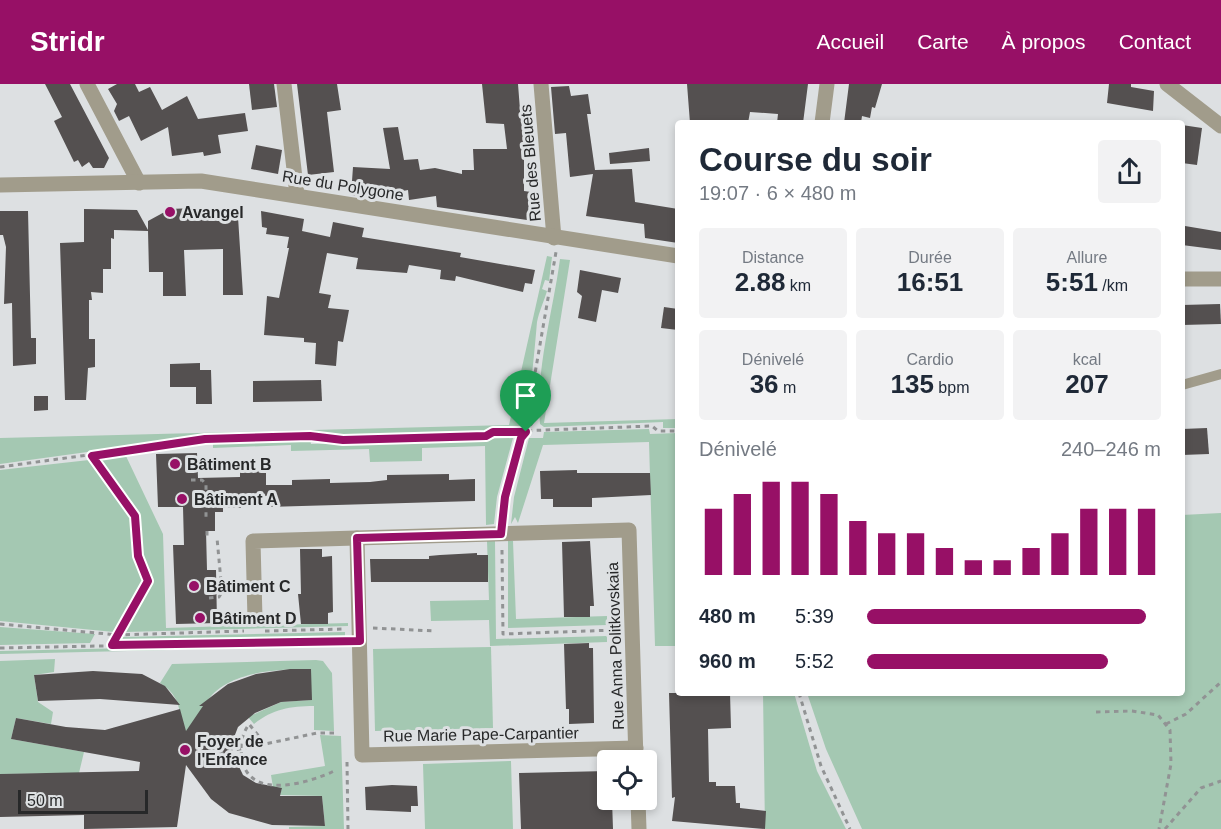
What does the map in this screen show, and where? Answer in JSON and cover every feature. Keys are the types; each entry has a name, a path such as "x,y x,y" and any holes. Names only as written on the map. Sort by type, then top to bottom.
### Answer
{"street":[{"path":"87,84 139,183"},
{"path":"284,84 297,195"},
{"name":"Rue des Bleuets","path":"541,84 555,238"},
{"path":"822,120 827,84"},
{"path":"1167,84 1221,126"},
{"name":"Rue du Polygone","path":"0,185 201,182 297,195 675,256"},
{"path":"1185,279 1221,279"},
{"name":"Rue Anna Politkovskaia","path":"501,534 629,530 636,750"},
{"path":"252,627 253,541 501,534"},
{"name":"Rue Marie Pape-Carpantier","path":"357,538 362,755 597,754"},
{"path":"638,810 639,829"}],"lane":[{"path":"1185,384 1221,374"}],"path":[{"path":"555,238 550,293 542,326 533,385 532,423 521,438 505,497 501,534 503,634 632,629"},
{"path":"0,467 205,439 310,436 343,440 486,436 493,432 652,426 657,431 675,431"},
{"path":"92,456 135,516 138,556 148,581 112,645"},
{"path":"191,480 202,480 206,484 206,517"},
{"path":"207,531 207,539"},
{"path":"209,598 219,597 222,592 217,538"},
{"path":"0,624 118,634 252,627 360,634"},
{"path":"0,648 435,631"},
{"path":"1166,724 1186,714 1221,682"},
{"path":"800,696 821,766 850,829"},
{"path":"1096,712 1132,711 1150,714 1158,716 1170,730 1171,764 1159,829"},
{"path":"265,744 249,724 241,735 243,764 248,775 256,781 286,786 304,783 334,771"},
{"path":"219,753 317,733 334,733"},
{"path":"1165,829 1201,788 1221,781"}],"green space":[{"path":"547,256 552,257 549,281 545,280 542,289 547,291 537,322 529,399 524,425 521,427 487,429 486,433 348,438 311,432 211,435 0,464 0,438 509,425"},
{"path":"560,259 570,260 544,423 675,419 675,428 663,428 663,422 544,427 540,424 539,404 542,362"},
{"path":"649,429 650,434 675,433 675,646 655,646 649,442 543,445 518,523 515,517 511,524 514,497 529,438 543,438 544,432"},
{"path":"513,438 497,497 494,524 486,525 485,446 422,448 422,461 370,462 369,449 291,451 291,445 213,448 213,442 310,439 311,444"},
{"path":"125,454 163,534 166,628 230,626 231,622 243,622 244,626 259,625 260,622 271,621 274,625 348,623 348,626 125,632 153,581 142,556 139,514 97,458"},
{"path":"89,460 131,517 134,558 144,581 114,632 0,621 0,470"},
{"path":"1221,513 1221,829 862,829 826,749 808,696 1185,696 1185,515"},
{"path":"487,541 495,541 496,639 607,636 607,642 490,646 489,620 431,621 430,601 489,600"},
{"path":"508,541 513,541 516,619 607,616 607,625 508,628"},
{"path":"0,627 95,634 90,643 0,645"},
{"path":"345,632 345,637 118,643 121,637"},
{"path":"346,643 346,646 0,654 0,651"},
{"path":"491,647 493,728 375,731 373,649"},
{"path":"55,659 54,672 34,675 38,702 53,712 51,724 16,718 11,739 84,752 79,773 0,774 0,661"},
{"path":"323,661 332,673 334,731 314,730 314,706 282,709 254,724 248,717 281,702 311,700 311,669 268,671 239,678 226,684 206,703 191,738 178,736 180,713 176,699 160,683 172,664"},
{"path":"763,696 795,696 817,771 846,829 765,829"},
{"path":"320,735 341,736 344,829 289,829 289,827 325,826 322,796 280,795 282,788 273,787 271,775 325,766"},
{"path":"511,761 513,829 425,829 423,764"}],"building":[{"path":"45,84 70,84 109,158 104,168 93,168 89,162 82,167 78,160 74,162 54,121 62,117"},
{"path":"117,84 135,84 139,92 150,87 162,110 187,96 198,119 245,113 248,131 218,135 221,153 204,156 203,152 172,156 168,127 141,141 129,116 119,121 114,111 117,104 108,89"},
{"path":"249,84 274,84 277,107 252,110"},
{"path":"297,84 337,84 341,110 327,112 334,172 308,175"},
{"path":"482,84 518,84 521,123 534,121 536,151 524,152 524,191 531,192 527,220 437,207 436,196 409,200 408,190 372,197 351,195 353,167 390,169 383,128 398,127 404,160 418,159 420,170 435,168 462,174 462,170 474,170 473,149 507,149 504,124 486,123"},
{"path":"687,84 808,84 803,120 777,120 778,114 750,112 749,120 690,120"},
{"path":"849,84 882,84 870,118 862,116 861,120 844,120"},
{"path":"1109,84 1131,84 1131,87 1154,91 1153,111 1107,103"},
{"path":"569,86 571,96 588,94 591,114 587,114 595,170 632,169 635,202 675,209 675,243 645,238 644,224 586,216 593,174 570,177 566,133 555,134 551,87"},
{"path":"1185,125 1202,128 1197,165 1185,163"},
{"path":"256,145 282,150 278,174 251,169"},
{"path":"649,148 650,161 610,164 609,153"},
{"path":"194,208 194,214 218,213 218,217 238,217 243,295 223,295 223,249 184,250 186,296 163,296 163,272 149,272 148,231 114,230 114,239 111,238 111,269 103,269 103,293 91,292 92,300 89,300 89,339 95,339 95,367 88,368 86,400 65,400 60,243 84,242 84,209 137,210 148,230 148,221 170,209"},
{"path":"0,211 28,211 31,338 36,338 36,364 13,366 12,303 4,304 6,247 3,235 0,235"},
{"path":"261,211 304,219 302,231 330,237 333,222 364,228 362,237 461,253 460,257 535,270 532,284 525,283 523,292 456,276 455,281 440,279 441,270 409,265 407,273 356,269 358,258 327,253 319,293 331,295 328,308 349,310 343,342 338,341 336,366 315,364 316,343 304,342 304,338 264,335 267,296 279,298 289,237 266,234 267,228 262,227"},
{"path":"1185,226 1221,232 1221,250 1185,245"},
{"path":"580,270 621,278 618,293 602,290 596,322 578,318 582,296 577,292"},
{"path":"1220,304 1221,324 1185,325 1185,305"},
{"path":"664,307 675,309 675,330 661,328"},
{"path":"200,363 200,370 211,370 212,404 196,404 196,387 170,387 170,364"},
{"path":"321,380 322,401 253,402 253,381"},
{"path":"34,396 48,396 48,410 34,411"},
{"path":"1207,428 1209,454 1185,455 1185,429"},
{"path":"197,453 198,478 240,477 240,471 266,471 266,485 292,485 292,480 330,479 330,483 370,482 387,480 387,475 449,474 449,480 475,479 475,501 267,507 267,496 240,497 241,508 223,508 223,512 215,512 215,531 206,531 207,570 216,570 217,623 176,624 173,545 184,545 183,507 158,507 156,454"},
{"path":"577,470 577,473 650,473 651,495 592,498 592,507 553,507 553,499 541,499 540,471"},
{"path":"590,541 594,606 590,606 590,617 564,617 562,542"},
{"path":"300,549 322,549 322,557 332,556 333,612 328,613 328,624 301,624 298,594 301,594"},
{"path":"477,553 477,555 488,555 488,582 371,582 370,559 429,559 429,556"},
{"path":"589,643 589,648 593,648 594,723 569,724 569,709 566,709 564,644"},
{"name":"Foyer de l'Enfance","path":"290,669 311,669 312,700 281,702 255,713 238,727 233,740 232,752 243,775 256,783 282,788 280,796 322,796 325,826 272,825 229,813 211,799 186,765 177,827 84,829 84,815 0,817 0,774 139,771 140,762 11,739 16,718 66,727 105,730 180,709 186,731 203,706 199,706 228,684 256,674"},
{"path":"93,671 142,674 165,686 180,705 100,699 38,701 34,675"},
{"path":"669,693 675,693 675,696 730,696 731,728 708,729 709,782 716,782 716,786 735,786 736,803 740,803 740,808 766,811 765,829 672,821 675,797 672,798"},
{"path":"597,771 597,810 612,810 613,829 521,829 519,773"},
{"path":"417,786 418,806 411,806 411,812 366,810 365,787"}],"place":[{"name":"Avangel","path":"170,212"},
{"name":"Bâtiment B","path":"175,464"},
{"name":"Bâtiment A","path":"182,499"},
{"name":"Bâtiment C","path":"194,586"},
{"name":"Bâtiment D","path":"200,618"},
{"name":"Foyer de l'Enfance","path":"185,750"}],"route":[{"path":"493,432 526,432 521,438 505,497 501,534 357,538 360,641 112,645 148,581 138,556 135,516 92,456 163,443 205,439 310,436 343,440 486,436 493,432"}]}
